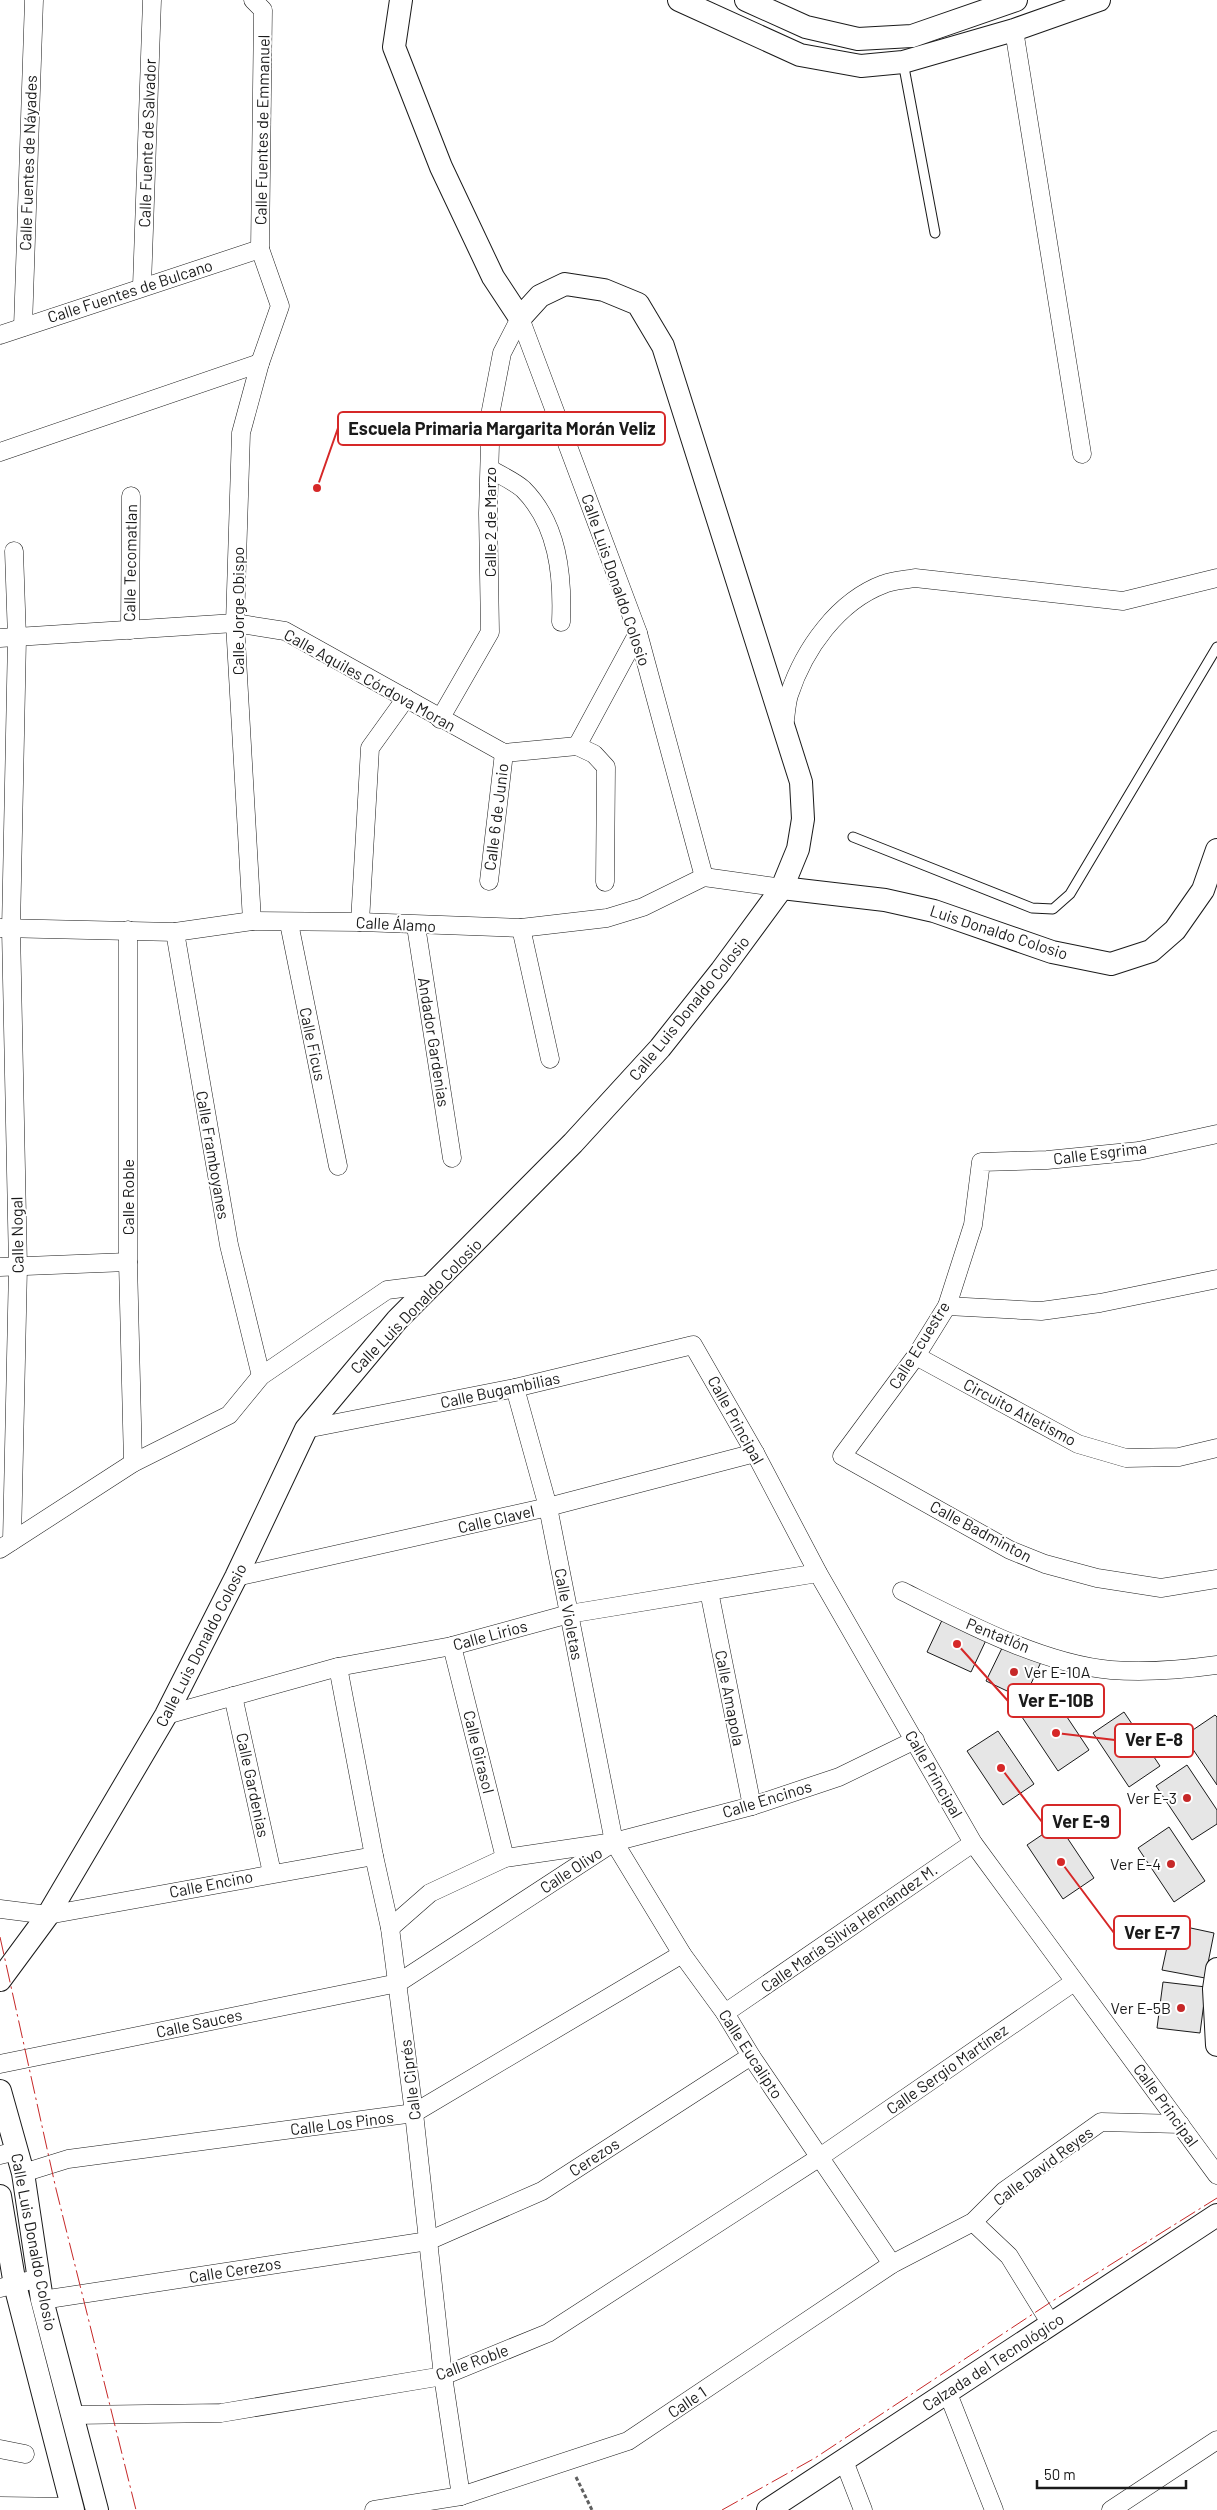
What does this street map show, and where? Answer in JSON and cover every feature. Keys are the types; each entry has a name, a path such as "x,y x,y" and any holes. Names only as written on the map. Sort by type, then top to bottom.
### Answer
{"street":[{"name":"Calle Fuentes de Náyades","path":"23,326 34,0"},
{"name":"Calle Fuente de Salvador","path":"142,286 152,0"},
{"path":"401,0 394,46 441,168 493,277 520,318"},
{"path":"679,0 800,54 861,66 903,62 1014,30 1099,0"},
{"path":"746,0 806,27 858,39 912,36 1016,0"},
{"name":"Calle Fuentes de Emmanuel","path":"258,5 260,249"},
{"path":"1014,30 1082,454"},
{"name":"Calle Fuentes de Bulcano","path":"0,334 260,249"},
{"name":"Calle Jorge Obispo","path":"252,921 234,622 241,432 260,362 280,306 260,249"},
{"name":"Calle Luis Donaldo Colosio","path":"0,1980 48,1914 166,1715 236,1577 306,1429 397,1320 573,1144 660,1048 782,888 798,849 803,818 801,782 663,346 638,304 604,290 565,284 540,296 520,318 638,633 704,877"},
{"name":"Calle 2 de Marzo","path":"440,719 490,632 492,410 502,353 520,318"},
{"path":"0,452 260,362"},
{"path":"490,470 522,488 543,517 559,561 562,595 561,622"},
{"name":"Calle Tecomatlan","path":"130,630 131,496"},
{"name":"Calle Nogal","path":"6,1545 9,1267 5,929 8,638 14,551"},
{"path":"784,730 789,696 803,662 826,628 850,602 885,584 915,578 1123,601 1217,578"},
{"name":"Calle Aquiles Córdova Moran","path":"8,638 234,622 285,630 440,719 504,753"},
{"path":"577,746 638,633"},
{"path":"360,922 370,748 406,698"},
{"path":"504,753 577,746 594,754 606,767 605,882"},
{"name":"Calle 6 de Junio","path":"489,882 504,753"},
{"name":"Luis Donaldo Colosio","path":"782,888 884,900 934,910 1052,952 1111,964 1151,952 1175,930 1203,890 1217,850"},
{"path":"704,877 782,888"},
{"name":"Calle Álamo","path":"5,929 175,932 252,921 289,923 360,922 416,926 521,928 607,918 643,907 704,877"},
{"name":"Calle Ficus","path":"289,923 338,1166"},
{"name":"Andador Gardenias","path":"416,926 452,1158"},
{"path":"521,928 550,1059"},
{"name":"Calle Roble","path":"128,930 128,1262 133,1463"},
{"name":"Calle Framboyanes","path":"175,932 229,1245 261,1376"},
{"name":"Calle Esgrima","path":"981,1162 1047,1160 1139,1150 1217,1134"},
{"name":"Calle Ecuestre","path":"842,1456 916,1356 947,1306 973,1225 981,1162"},
{"path":"9,1267 128,1262"},
{"path":"947,1306 1041,1311 1100,1303 1217,1279"},
{"path":"6,1545 133,1463 228,1415 261,1376 387,1290 435,1284"},
{"name":"Calle Bugambilias","path":"306,1429 515,1388 694,1345"},
{"name":"Calle Principal","path":"694,1345 755,1453 818,1572 973,1843 1217,2175"},
{"name":"Circuito Atletismo","path":"916,1356 1078,1444 1126,1458 1179,1457 1217,1448"},
{"name":"Calle Violetas","path":"515,1388 548,1507 614,1842"},
{"name":"Calle Clavel","path":"236,1577 548,1507 755,1453"},
{"name":"Calle Badminton","path":"842,1456 1010,1550 1045,1564 1097,1578 1161,1588 1217,1579"},
{"name":"Calle Lirios","path":"166,1715 338,1667 452,1646 569,1614 818,1572"},
{"name":"Calle Amapola","path":"709,1591 752,1806"},
{"name":"Pentatlón","path":"902,1592 1013,1643 1062,1660 1109,1670 1166,1672 1217,1665"},
{"name":"Calle Girasol","path":"452,1646 505,1858"},
{"name":"Calle Ciprés","path":"338,1667 374,1856 390,1928 414,2113 443,2376 461,2496"},
{"name":"Calle Gardenias","path":"233,1696 272,1873"},
{"name":"Calle Encinos","path":"614,1842 752,1806 839,1777 915,1740"},
{"name":"Calle Olivo","path":"390,1928 430,1893 505,1858 614,1842"},
{"name":"Calle Olivo","path":"398,1982 614,1842"},
{"name":"Calle Eucalipto","path":"614,1842 682,1954 725,2013 751,2056 892,2264"},
{"name":"Calle María Silvia Hernández M.","path":"725,2013 973,1843"},
{"name":"Calle Encino","path":"0,1909 48,1914 374,1856"},
{"name":"Calle Los Pinos","path":"23,2173 68,2159 414,2113 682,1954"},
{"path":"1217,1969 1214,1989 1217,2045"},
{"name":"Calle Sauces","path":"0,2064 398,1982"},
{"name":"Calle Sergio Martínez","path":"820,2157 1074,1982"},
{"name":"Cerezos","path":"428,2241 542,2190 751,2056"},
{"name":"Calle Luis Donaldo Colosio","path":"0,2091 8,2153 23,2173 40,2289 97,2510"},
{"name":"Calle David Reyes","path":"892,2264 973,2222 1004,2191 1101,2122 1180,2124"},
{"name":"Calle Roble","path":"73,2415 221,2413 443,2376 548,2333 820,2157"},
{"name":"Calle Luis Donaldo Colosio","path":"0,2196 8,2286 72,2508"},
{"name":"Calzada del Tecnológico","path":"768,2510 1217,2215"},
{"path":"973,2222 1010,2256 1051,2324"},
{"name":"Calle Cerezos","path":"8,2286 40,2289 428,2241"},
{"name":"Calle 1","path":"374,2510 461,2496 628,2441 892,2264"},
{"path":"948,2391 994,2510"},
{"path":"1111,2510 1217,2440"},
{"path":"0,2449 25,2454"},
{"path":"844,2461 863,2510"},
{"path":"0,2506 72,2508"}],"lane":[{"path":"903,62 935,233"},
{"path":"853,837 1032,908 1053,909 1070,894 1217,647"}],"path":[{"path":"562,2463 572,2471 580,2483 592,2510"}],"building":[{"path":"944,1616 988,1636 971,1672 927,1652"},
{"name":"Ver E-10A","path":"1004,1644 1041,1662 1024,1699 986,1681"},
{"path":"1053,1696 1089,1750 1058,1771 1022,1717"},
{"path":"1124,1712 1160,1766 1129,1787 1093,1733"},
{"path":"1215,1715 1217,1717 1217,1785 1184,1736"},
{"path":"998,1731 1034,1784 1003,1805 967,1751"},
{"name":"Ver E-3","path":"1187,1765 1217,1810 1217,1824 1192,1840 1156,1786"},
{"path":"1058,1824 1094,1878 1063,1899 1027,1845"},
{"name":"Ver E-4","path":"1169,1827 1205,1881 1174,1902 1138,1848"},
{"path":"1172,1924 1214,1933 1205,1978 1162,1970"},
{"name":"Ver E-5B","path":"1163,1982 1206,1987 1200,2033 1157,2028"}],"power":[{"path":"0,1937 56,2189 136,2510"},
{"path":"722,2510 815,2458 1054,2300 1217,2198"}],"place":[{"name":"Escuela Primaria Margarita Morán Veliz","path":"317,488"},
{"name":"Ver E-10B","path":"957,1644"},
{"name":"Ver E-10A","path":"1014,1672"},
{"name":"Ver E-8","path":"1056,1733"},
{"name":"Ver E-9","path":"1001,1768"},
{"name":"Ver E-3","path":"1187,1798"},
{"name":"Ver E-7","path":"1061,1862"},
{"name":"Ver E-4","path":"1171,1864"},
{"name":"Ver E-5B","path":"1181,2008"}]}
